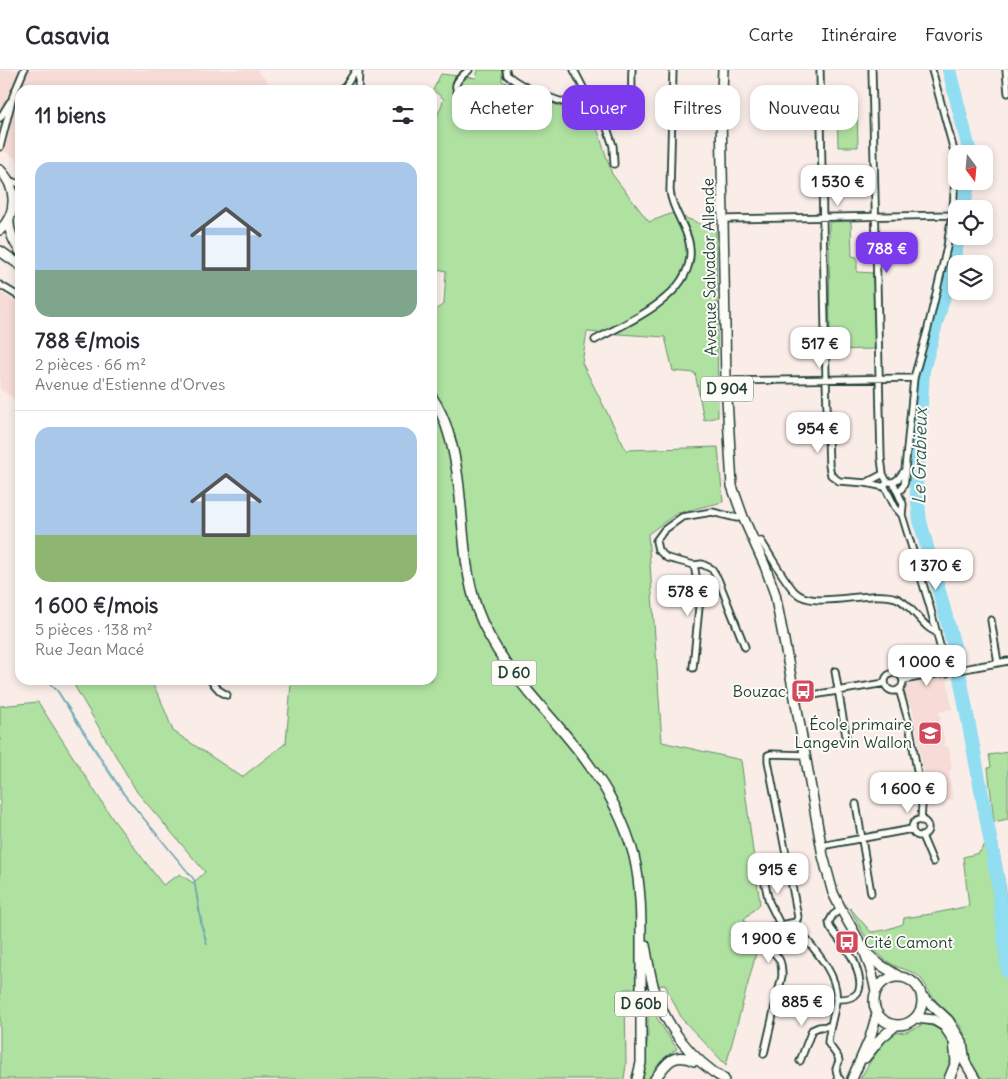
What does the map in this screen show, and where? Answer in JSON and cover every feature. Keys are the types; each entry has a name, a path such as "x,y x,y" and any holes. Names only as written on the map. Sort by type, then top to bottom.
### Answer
{"main road":[{"name":"Avenue Salvador Allende","path":"723,70 721,112 726,381 732,486 742,517 775,594 796,698 821,846 833,893 864,950 876,992"},
{"path":"0,170 8,179 15,202"},
{"path":"0,230 15,208"},
{"path":"9,218 8,223 15,244"},
{"path":"0,252 15,262"},
{"name":"D 60","path":"437,406 443,417 455,454 463,539 470,585 477,609 498,652 531,695 586,760 608,791 634,856 640,892 641,928 654,990 661,1008 689,1051 724,1079"},
{"name":"D 60b","path":"637,1079 641,1063 641,928"},
{"name":"Avenue Salvador Allende","path":"864,950 880,964 900,977"},
{"path":"900,977 908,979 919,989 922,996 922,1004 916,1018 903,1025 895,1026 882,1020 874,1007 874,999 880,985 886,980 900,977"},
{"path":"922,996 948,1020 962,1042 965,1062 975,1079"},
{"path":"854,1075 878,1014"},
{"path":"916,1018 934,1020 944,1026 954,1041 956,1062 949,1079"},
{"path":"854,1075 880,1038 895,1026"},
{"path":"655,1079 669,1061 677,1057 685,1056 703,1064"}],"street":[{"path":"18,85 24,70"},
{"path":"347,85 358,70"},
{"path":"358,70 358,85"},
{"path":"456,85 469,70"},
{"path":"506,70 507,74 517,83 562,101"},
{"path":"574,70 582,85"},
{"path":"631,85 632,70"},
{"path":"594,340 642,314 663,300 680,284 689,265 689,242 672,202 670,191 673,70"},
{"path":"820,70 829,465 832,475 839,482 888,484 898,480 905,470"},
{"path":"872,70 881,458 884,474 895,507 902,515"},
{"path":"932,70 952,145"},
{"path":"1006,70 1008,93"},
{"path":"0,118 14,96"},
{"path":"0,147 14,96"},
{"path":"608,130 613,146 614,164"},
{"path":"8,179 15,182"},
{"path":"724,219 948,215"},
{"path":"898,492 905,484 914,378 945,259 948,240"},
{"path":"0,284 15,294"},
{"path":"726,381 914,378"},
{"path":"866,483 884,474"},
{"path":"888,484 898,492 903,504 902,515 949,672"},
{"path":"742,517 737,518 712,512 682,518 664,530 656,541 658,550 666,558 694,565 702,564 712,569 718,579 746,647"},
{"path":"754,542 761,541 789,585 801,597 815,600 887,596 899,599 932,631 937,632"},
{"path":"693,668 700,597 694,565"},
{"path":"991,620 998,663"},
{"path":"903,680 1008,662"},
{"path":"835,670 847,742"},
{"path":"892,672 898,673 903,680 902,685 896,690 890,690 885,683 886,677 892,672"},
{"path":"796,698 885,683"},
{"path":"215,685 227,695"},
{"path":"899,689 909,723 922,805 921,821"},
{"path":"806,755 771,754 768,756 768,761 798,917 796,922 797,928 828,970 835,988 836,999 828,1043 829,1048 838,1057 836,1069 840,1079"},
{"path":"856,804 871,893"},
{"path":"921,821 930,830 922,836 917,836 912,829 915,822 921,821"},
{"path":"821,846 912,829"},
{"path":"922,836 933,862"},
{"path":"764,868 769,902 780,924"},
{"path":"836,999 845,1000 852,998 856,996 861,988 854,960 830,927 829,922 833,915 841,910"},
{"path":"764,1054 782,969 778,959 762,939 760,932 762,929 780,924 796,922"},
{"path":"800,1061 812,1030 830,1026"}],"shaded area":[{"path":"0,70 259,70 258,72 270,85 15,85 15,158 0,150"},
{"path":"0,292 15,302 15,396 14,398 0,389"},
{"name":"École primaire Langevin Wallon","path":"947,678 952,709 939,712 945,747 949,747 952,770 949,771 953,800 943,801 944,805 930,807 912,706 910,706 903,690 906,685"}],"green space":[{"path":"478,70 502,70 502,81 511,85 452,85 452,130 552,130 552,103 562,107 562,130 598,130 612,174 649,222 673,213 716,230 718,417 704,420 695,373 673,371 665,337 587,332 582,363 626,450 718,447 723,502 677,513 648,534 662,742 741,760 760,904 744,919 757,950 726,1065 682,1019 665,985 625,989 626,1065 624,1079 0,1079 0,706 38,702 112,818 163,885 180,874 193,883 205,872 137,792 74,685 153,685 173,731 242,777 286,743 291,685 437,685 437,309 444,304 446,271 437,269 437,117 444,99 437,93 436,85 441,74 476,78"},
{"path":"838,130 858,130 858,147 838,147"},
{"path":"851,221 852,256 857,257 857,272 873,273 875,349 830,350 829,222"},
{"path":"1008,752 1008,819 994,822 988,768 991,767 989,755"},
{"path":"997,841 1008,902 1008,1079 985,1079 975,1071 965,1037 958,1023 935,1000 917,975 893,965 879,954 867,940 850,908 871,932 903,924 904,918 969,906 963,857 979,853 985,844"},
{"path":"651,1006 677,1049 664,1058 648,1079 643,1079 648,1034 648,1008"},
{"path":"924,1024 941,1031 951,1045 952,1062 943,1079 860,1079 887,1038 893,1033 906,1032"}],"water":[{"path":"51,685 58,691 125,795 194,879 207,945 201,925 194,880 124,795 57,691"}],"waterway":[{"name":"Le Grabieux","path":"949,70 968,145"},
{"name":"Le Grabieux","path":"965,200 967,190"},
{"name":"Le Grabieux","path":"957,245 923,370 916,485 920,521 955,650 998,881 1008,972"}],"place":[{"name":"Bouzac","path":"803,691"},
{"name":"École primaire Langevin Wallon","path":"930,733"},
{"name":"Cité Camont","path":"847,942"}]}
